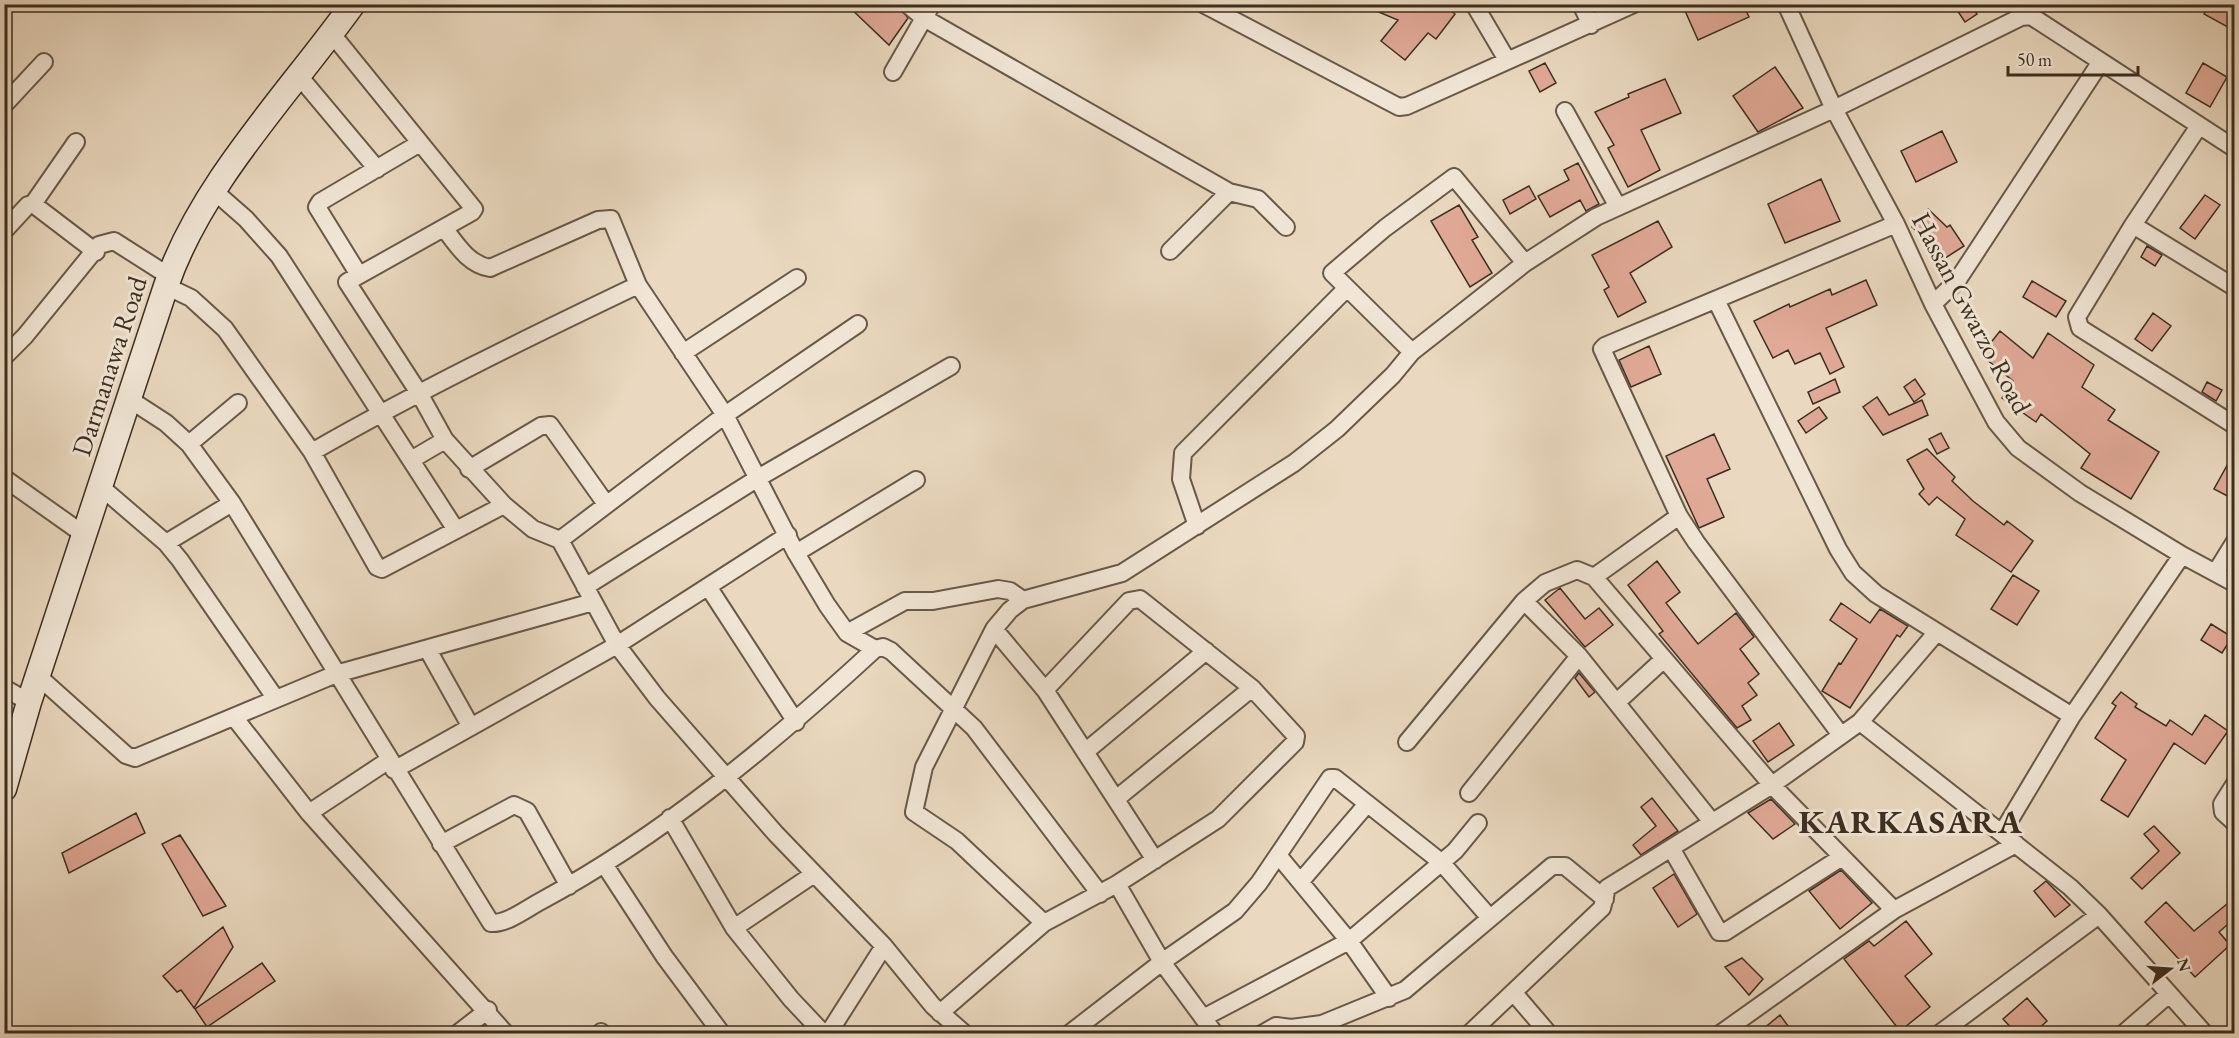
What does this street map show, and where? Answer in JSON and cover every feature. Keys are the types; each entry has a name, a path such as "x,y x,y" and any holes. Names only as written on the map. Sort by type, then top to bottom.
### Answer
{"street":[{"name":"Darmanawa Road","path":"4,789 11,746 39,677 167,281 185,238 213,190 353,4"},
{"path":"907,4 928,11 1229,192 1258,199 1286,227"},
{"path":"1203,4 1400,106 1407,106 1634,4"},
{"path":"1474,4 1508,60"},
{"path":"1581,4 1591,25"},
{"name":"Hassan Gwarzo Road","path":"1786,4 1834,109 1896,224 1933,304 1996,422 2018,448 2080,493 2182,555 2235,583"},
{"path":"893,72 928,11"},
{"path":"1044,923 945,830 914,812 924,767 956,708 994,629 1010,610 1023,600 1122,573 1294,463 1323,441 1393,375 1412,352 1525,263 1596,217 1834,109 2021,17 2031,16 2100,63 2235,148"},
{"path":"332,34 474,209 348,283 419,393 445,440 504,505 533,529 560,540 616,645 657,698 814,874 884,946 916,988 940,1013 965,1034"},
{"path":"4,105 44,62"},
{"path":"1933,304 1957,281 2100,63"},
{"path":"299,76 378,170"},
{"path":"1565,111 1618,207"},
{"path":"2199,126 2133,225 2077,317 2080,328 2235,425"},
{"path":"4,231 28,205 33,204 76,142"},
{"path":"359,275 317,207 320,202 378,170 420,143"},
{"path":"1412,352 1332,276 1332,272 1452,177 1525,263"},
{"path":"213,190 270,243 456,530"},
{"path":"1170,251 1229,192"},
{"path":"33,204 96,252"},
{"path":"444,228 468,258 479,266 490,268 606,217 611,219 638,285 725,415 796,553 847,633 875,649"},
{"path":"1842,735 1696,542 1679,516 1602,349 1896,224"},
{"path":"2133,225 2235,287"},
{"path":"4,357 25,336 96,252 99,245 114,241 191,298 225,329 312,452 377,567 382,569 504,505"},
{"path":"683,353 797,278"},
{"path":"312,452 380,412 638,285"},
{"path":"1197,526 1181,479 1183,453 1346,289"},
{"path":"1716,300 1838,549 1854,573 1876,594 2073,716"},
{"path":"560,540 725,415 858,324"},
{"path":"585,587 758,478 951,366"},
{"path":"129,399 166,423 189,444 232,503 491,923 507,919 569,885 604,864 670,818 796,722 875,649 883,647 891,651 956,708 974,728 1100,894"},
{"path":"189,444 238,403"},
{"path":"469,469 541,426 549,425 606,504"},
{"path":"411,460 445,440"},
{"path":"4,478 86,536"},
{"path":"796,553 916,480"},
{"path":"102,487 166,543 276,699"},
{"path":"166,543 232,503"},
{"path":"1594,577 1679,516"},
{"path":"309,813 392,765 471,727 616,645 788,536"},
{"path":"2216,572 2235,543"},
{"path":"2002,833 2073,716 2182,555"},
{"path":"1407,742 1524,601 1545,583 1561,574 1577,570 1594,577 1772,785 1894,910"},
{"path":"709,588 796,722"},
{"path":"847,633 905,601 933,601 998,590 1010,591 1023,600"},
{"path":"940,1013 1044,923 1117,884 1218,819 1295,742 1296,736 1293,730 1252,688 1140,599 1134,599 1044,690"},
{"path":"1524,601 1579,656 1712,822"},
{"path":"39,677 130,758 135,758 336,674 593,602"},
{"path":"994,629 1044,690 1155,860"},
{"path":"1469,1034 1602,908 1606,893 1626,875 1772,785 1860,722 1937,632"},
{"path":"428,650 471,727"},
{"path":"1085,752 1206,651"},
{"path":"1470,793 1579,656"},
{"path":"1617,702 1664,659"},
{"path":"4,688 29,702"},
{"path":"1116,799 1252,688"},
{"path":"234,717 309,813 488,1010 506,1034"},
{"path":"1860,722 2070,886 2099,915 2205,1034"},
{"path":"1069,1034 1162,962 1235,911 1278,855 1330,778 1335,778 1441,862 1490,918"},
{"path":"2235,785 2222,804 2223,812 2235,822"},
{"path":"1301,881 1367,804"},
{"path":"441,844 514,805 520,806 527,811 569,885"},
{"path":"670,818 734,928 791,999 826,1034 884,946"},
{"path":"1203,1018 1348,941 1455,851 1478,823"},
{"path":"1720,1034 1894,910 2016,844"},
{"path":"1671,848 1719,932 1761,911 1842,857"},
{"path":"1278,855 1348,941 1389,998"},
{"path":"604,864 664,956 722,1034"},
{"path":"1262,1034 1276,1026 1325,1029 1405,990 1552,866 1559,864 1565,866 1606,893"},
{"path":"734,928 814,874"},
{"path":"1117,884 1162,962 1215,1034"},
{"path":"1939,1034 2099,915"},
{"path":"1514,993 1549,1034"},
{"path":"2123,1034 2169,994"},
{"path":"457,1034 488,1010"}],"building":[{"path":"846,4 897,4 908,18 889,45"},
{"path":"1443,4 1455,14 1436,39 1428,33 1405,60 1381,41 1398,20 1362,5"},
{"path":"1682,4 1743,4 1749,17 1698,40"},
{"path":"1953,4 1970,4 1977,14 1965,22"},
{"path":"2210,4 2225,4 2235,10 2235,31 2204,14"},
{"path":"1545,63 1556,83 1540,92 1529,71"},
{"path":"2203,63 2227,77 2210,107 2186,93"},
{"path":"1775,67 1803,108 1758,132 1733,96"},
{"path":"1665,79 1681,113 1641,130 1660,170 1628,187 1608,148 1614,145 1595,112 1629,97 1628,94"},
{"path":"1942,131 1957,162 1916,182 1901,151"},
{"path":"1578,163 1599,204 1586,211 1580,200 1550,217 1538,196 1569,180 1564,170"},
{"path":"1821,179 1840,221 1785,243 1768,204"},
{"path":"1529,186 1536,199 1510,214 1503,200"},
{"path":"2205,195 2220,205 2195,239 2180,228"},
{"path":"1459,205 1478,237 1472,240 1492,273 1470,287 1431,221"},
{"path":"1928,209 1947,227 1950,225 1964,246 1939,262 1921,235 1912,227"},
{"path":"1658,221 1672,247 1630,273 1646,302 1618,317 1604,290 1609,287 1592,255"},
{"path":"2147,246 2162,255 2155,266 2141,257"},
{"path":"1866,280 1877,305 1826,328 1844,367 1830,374 1820,353 1795,364 1788,350 1773,358 1754,321 1789,304 1790,307 1830,289 1832,295"},
{"path":"2032,281 2066,301 2056,317 2023,297"},
{"path":"2153,313 2171,326 2152,351 2135,339"},
{"path":"2000,331 2033,358 2048,333 2094,365 2082,387 2115,410 2108,420 2159,452 2131,499 2081,468 2090,454 2041,414 2036,422 2002,398 2013,381 1981,355"},
{"path":"1649,346 1661,374 1631,387 1619,360"},
{"path":"1835,379 1840,392 1813,404 1808,392"},
{"path":"1915,379 1925,394 1914,402 1904,387"},
{"path":"2207,382 2222,390 2216,401 2202,392"},
{"path":"1877,397 1889,415 1922,400 1928,415 1883,435 1863,407"},
{"path":"1819,407 1827,418 1806,433 1798,421"},
{"path":"1941,433 1949,448 1937,454 1929,439"},
{"path":"1714,434 1730,469 1707,479 1724,517 1699,528 1666,456"},
{"path":"1927,449 1955,477 1952,481 1973,501 2004,525 2007,521 2033,541 2011,572 1956,535 1965,519 1937,497 1929,505 1919,494 1924,489 1907,460"},
{"path":"2235,451 2235,500 2214,489"},
{"path":"1657,561 1680,592 1666,603 1698,644 1736,613 1754,637 1740,649 1759,674 1748,683 1757,695 1742,706 1751,720 1737,728 1659,634 1663,631 1628,585"},
{"path":"2013,575 2039,591 2017,625 1991,609"},
{"path":"1560,588 1585,619 1599,608 1613,625 1585,647 1545,600"},
{"path":"1841,603 1870,623 1880,609 1908,626 1900,637 1897,635 1850,708 1822,691 1857,639 1830,620"},
{"path":"2211,624 2232,637 2222,653 2201,640"},
{"path":"1579,673 1595,692 1589,697 1575,678"},
{"path":"2121,692 2137,704 2135,707 2166,726 2170,720 2192,735 2205,715 2228,731 2205,764 2174,743 2128,817 2101,800 2126,760 2095,738 2116,706 2112,703"},
{"path":"1779,723 1794,745 1768,762 1753,741"},
{"path":"1652,798 1678,831 1641,855 1633,845 1656,826 1641,807"},
{"path":"1771,799 1795,824 1773,839 1748,813"},
{"path":"136,813 145,833 69,873 62,853"},
{"path":"2154,826 2180,853 2142,889 2131,878 2159,851 2144,834"},
{"path":"180,835 226,906 203,916 162,844"},
{"path":"1841,870 1872,903 1840,929 1809,891"},
{"path":"1674,874 1697,914 1678,927 1653,888"},
{"path":"2046,881 2070,905 2055,917 2034,891"},
{"path":"2166,902 2194,931 2227,904 2235,912 2235,918 2219,932 2230,945 2195,977 2145,922"},
{"path":"1906,921 1932,954 1905,976 1930,1007 1900,1031 1844,959 1869,941 1874,946"},
{"path":"223,927 233,947 194,1008 181,990 177,992 163,976"},
{"path":"1742,958 1763,979 1749,995 1725,967"},
{"path":"262,963 275,981 207,1027 195,1009"},
{"path":"2027,998 2047,1021 2033,1034 2017,1034 2003,1019"},
{"path":"1780,1015 1794,1034 1757,1034"}],"district":[{"name":"KARKASARA","path":"1911,821"}]}
